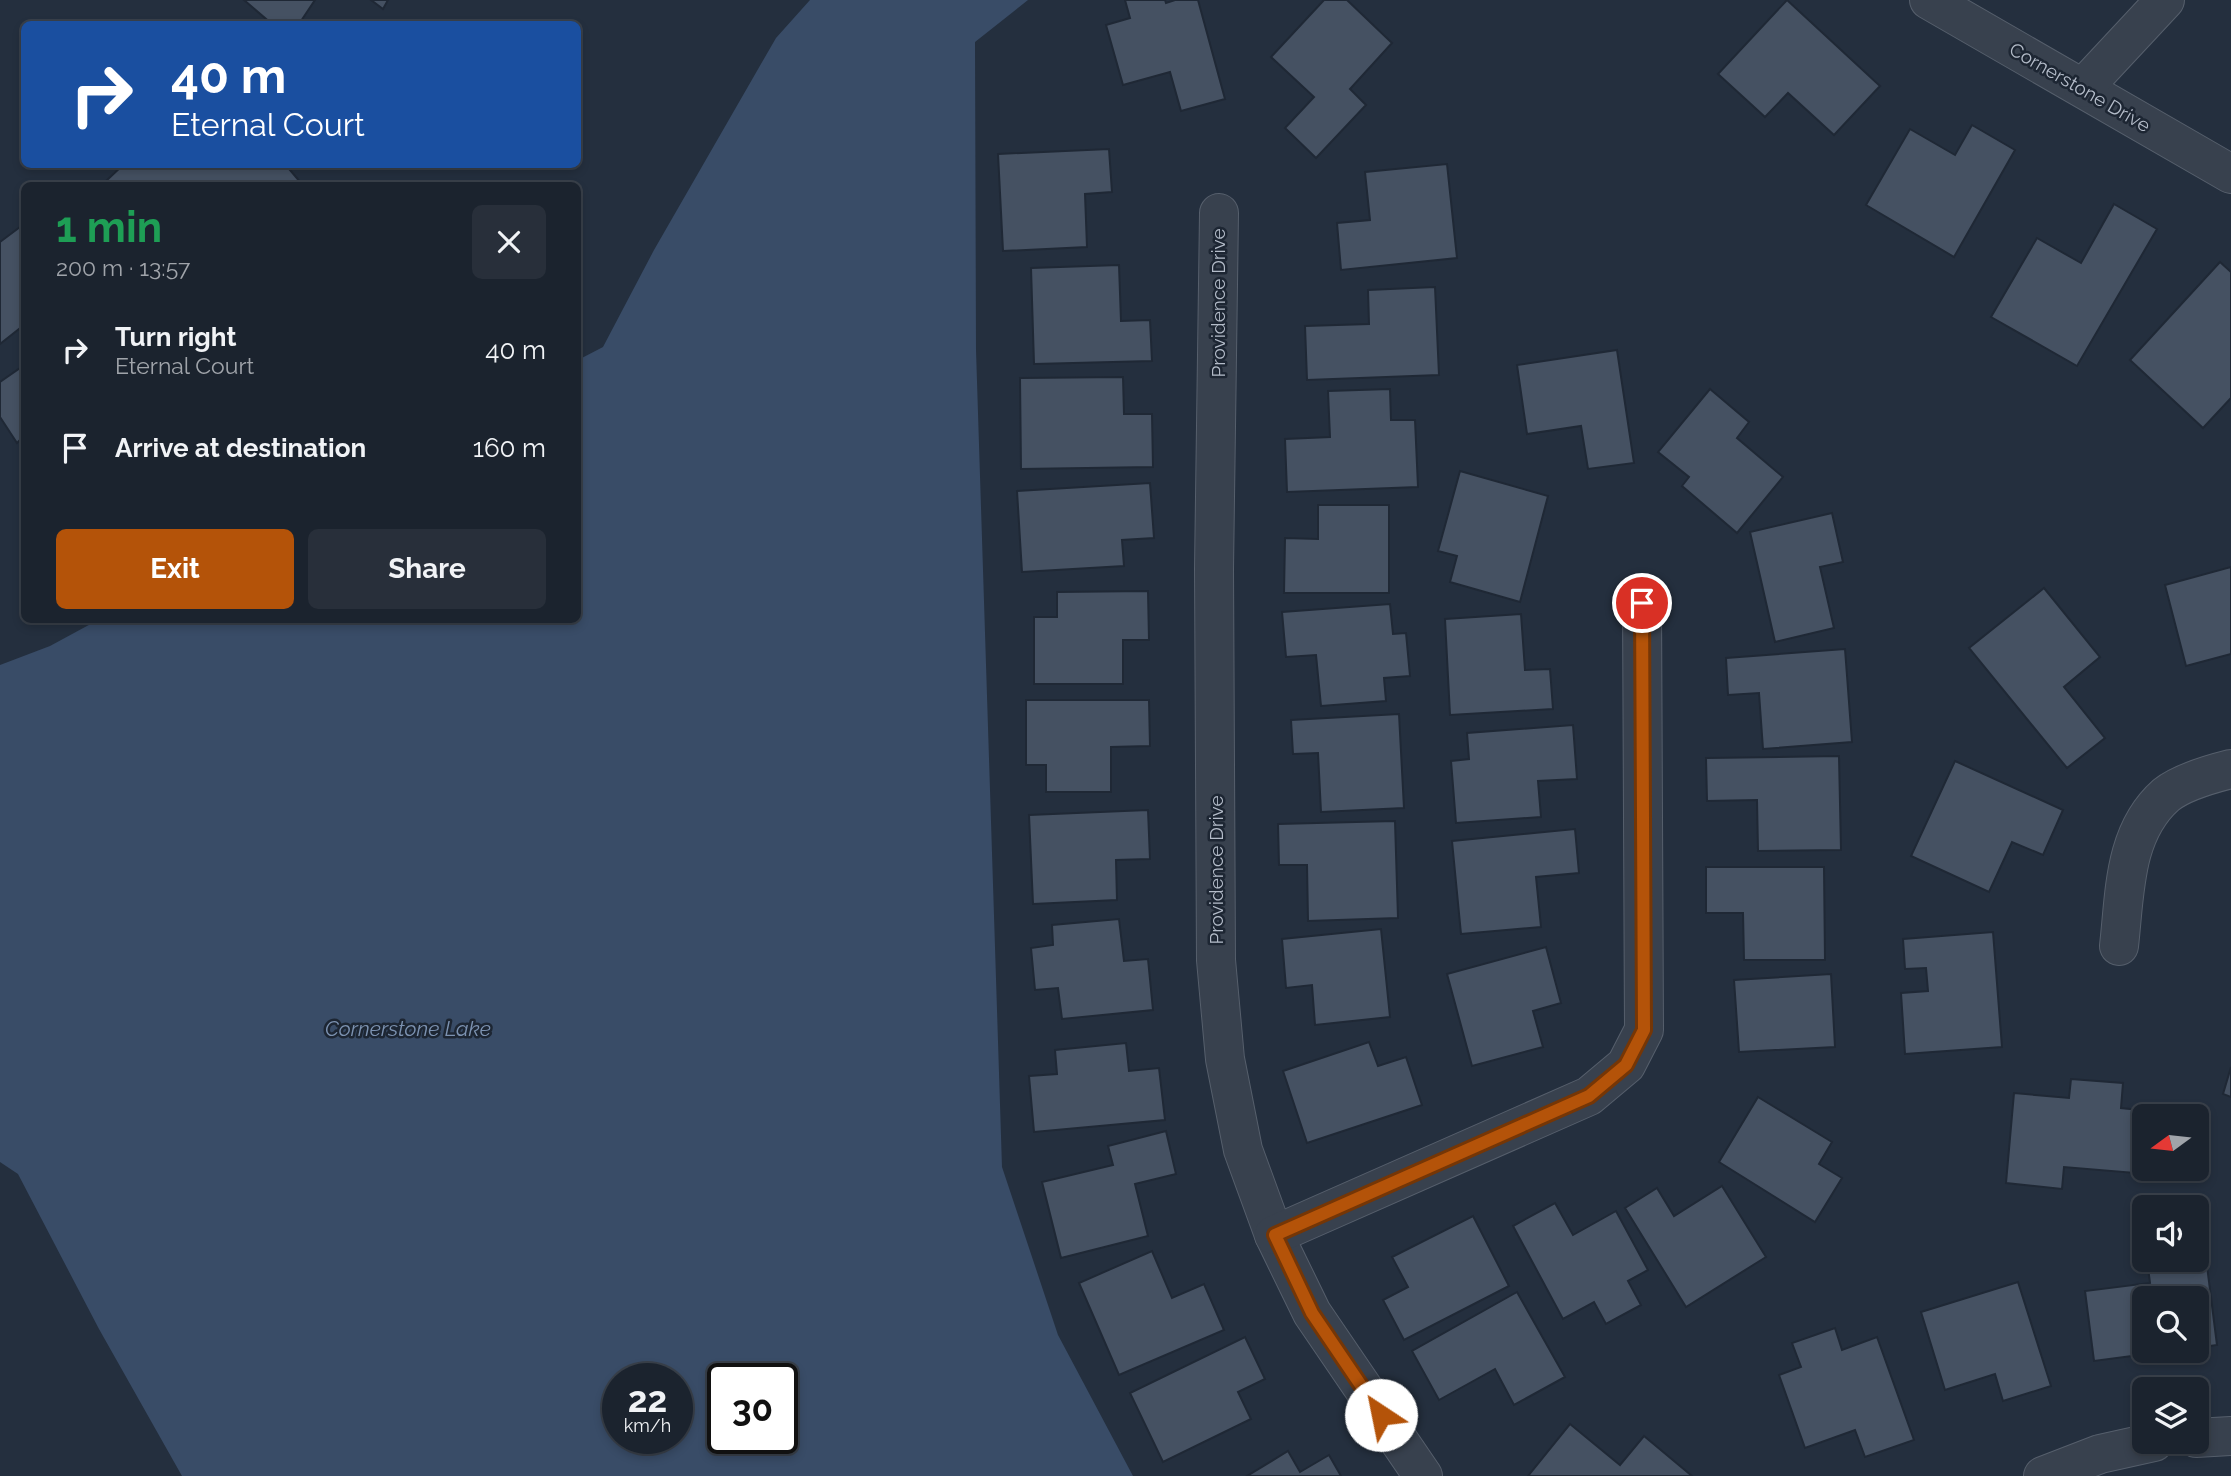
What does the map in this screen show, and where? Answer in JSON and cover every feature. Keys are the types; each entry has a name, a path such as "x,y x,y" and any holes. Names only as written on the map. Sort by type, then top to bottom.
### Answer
{"street":[{"name":"Cornerstone Drive","path":"1929,0 2231,174"},
{"path":"2083,89 2165,0"},
{"name":"Providence Drive","path":"1219,213 1214,569 1216,960 1225,1059 1243,1150 1275,1235 1312,1313 1423,1476"},
{"path":"1275,1235 1589,1096 1626,1065 1644,1030 1642,603"},
{"path":"2119,946 2130,855 2145,820 2167,794 2203,777 2231,769"},
{"path":"2209,1437 2231,1436"},
{"path":"2043,1476 2099,1454 2132,1447"}],"water":[{"name":"Cornerstone Lake","path":"810,0 1028,0 975,42 976,350 1002,1167 1058,1335 1133,1476 182,1476 99,1329 18,1174 0,1162 0,665 50,646 92,623 581,623 581,358 603,347 654,250 776,38"}],"building":[{"path":"244,0 315,0 301,21 268,21"},
{"path":"371,0 388,0 383,9"},
{"path":"1125,0 1165,0 1166,3 1175,0 1198,0 1225,99 1181,111 1170,72 1123,85 1106,25 1130,18"},
{"path":"1324,0 1347,0 1392,43 1350,89 1366,105 1316,158 1285,128 1314,97 1271,57"},
{"path":"1787,0 1880,86 1834,135 1788,93 1765,117 1718,74"},
{"path":"1972,125 2015,150 1954,257 1866,205 1910,129 1955,155"},
{"path":"1109,149 1112,192 1085,194 1087,247 1003,251 998,154"},
{"path":"1447,164 1457,258 1341,270 1337,223 1370,220 1365,172"},
{"path":"120,168 288,168 300,182 107,182"},
{"path":"2114,204 2157,229 2077,366 1991,317 2037,238 2081,263"},
{"path":"21,226 21,327 0,344 0,242"},
{"path":"2220,262 2231,272 2231,398 2203,428 2130,360"},
{"path":"1119,265 1121,321 1150,320 1152,361 1034,364 1031,268"},
{"path":"1435,287 1439,375 1307,380 1305,326 1369,324 1368,290"},
{"path":"1617,350 1634,463 1588,469 1581,426 1527,434 1517,365"},
{"path":"21,367 21,439 17,443 0,417 0,382"},
{"path":"1123,377 1124,414 1152,414 1153,467 1021,469 1020,378"},
{"path":"1390,389 1391,420 1415,420 1418,487 1287,492 1285,439 1330,437 1328,391"},
{"path":"1710,389 1749,422 1737,438 1783,477 1737,533 1682,486 1689,477 1658,452"},
{"path":"1460,471 1548,496 1520,602 1450,582 1457,556 1438,551"},
{"path":"1150,483 1154,538 1122,540 1124,566 1022,572 1017,491"},
{"path":"1318,505 1389,505 1389,593 1284,593 1285,538 1318,539"},
{"path":"1832,513 1843,562 1820,567 1834,628 1775,642 1750,532"},
{"path":"2231,567 2231,654 2186,666 2165,585"},
{"path":"2044,588 2100,657 2064,687 2105,738 2067,768 1969,648"},
{"path":"1148,591 1149,640 1123,640 1123,684 1034,684 1034,617 1057,617 1057,592"},
{"path":"1390,604 1393,634 1406,633 1410,676 1384,678 1386,701 1321,706 1316,655 1286,657 1282,612"},
{"path":"1521,614 1525,670 1550,669 1553,709 1450,715 1445,619"},
{"path":"1845,649 1852,742 1763,749 1759,693 1728,695 1726,658"},
{"path":"1026,700 1149,700 1150,746 1111,747 1111,792 1046,792 1046,765 1026,765"},
{"path":"1399,714 1404,808 1321,812 1318,753 1293,754 1291,720"},
{"path":"1573,725 1577,779 1538,781 1541,817 1456,823 1451,761 1469,759 1467,733"},
{"path":"1839,756 1841,850 1758,851 1757,800 1707,801 1706,758"},
{"path":"1955,761 2063,810 2043,855 2012,842 1989,892 1911,856"},
{"path":"1148,810 1150,859 1116,860 1117,900 1033,904 1029,815"},
{"path":"1395,821 1398,918 1308,921 1307,865 1279,865 1278,824"},
{"path":"1575,829 1579,873 1536,877 1541,927 1461,934 1452,841"},
{"path":"1706,867 1824,867 1825,960 1744,960 1743,913 1706,913"},
{"path":"1119,919 1124,961 1148,959 1153,1010 1062,1019 1058,988 1035,990 1031,948 1053,945 1052,925"},
{"path":"1381,929 1390,1017 1315,1025 1312,985 1286,988 1282,939"},
{"path":"1993,932 2002,1047 1905,1054 1901,993 1928,991 1926,968 1905,969 1903,939"},
{"path":"1546,947 1561,1003 1533,1011 1543,1047 1472,1066 1447,974"},
{"path":"1831,974 1835,1047 1739,1052 1734,980"},
{"path":"1369,1042 1378,1066 1406,1057 1422,1105 1307,1143 1283,1071"},
{"path":"1126,1043 1129,1071 1159,1068 1165,1120 1034,1132 1029,1076 1057,1074 1055,1050"},
{"path":"2231,1067 2231,1097 2223,1094"},
{"path":"2071,1079 2123,1083 2121,1108 2132,1109 2132,1173 2064,1167 2062,1189 2006,1183 2014,1093 2069,1098"},
{"path":"1758,1097 1832,1142 1819,1164 1842,1178 1815,1222 1719,1162"},
{"path":"1166,1131 1176,1174 1135,1184 1148,1236 1061,1258 1042,1182 1113,1165 1108,1146"},
{"path":"1722,1186 1766,1257 1686,1307 1625,1208 1657,1188 1674,1216"},
{"path":"1555,1203 1573,1235 1616,1211 1648,1270 1628,1281 1641,1305 1606,1324 1594,1302 1563,1319 1513,1226"},
{"path":"1473,1216 1509,1286 1404,1340 1383,1300 1408,1287 1392,1257"},
{"path":"1152,1251 1172,1298 1204,1284 1224,1330 1119,1375 1079,1283"},
{"path":"2149,1272 2208,1272 2217,1345 2209,1346 2209,1286 2132,1286 2132,1356 2094,1361 2085,1291 2150,1283"},
{"path":"2018,1282 2051,1386 2003,1401 1995,1374 1945,1390 1921,1312"},
{"path":"1517,1292 1565,1377 1514,1405 1495,1369 1439,1400 1412,1351"},
{"path":"1835,1328 1842,1350 1877,1337 1914,1440 1865,1457 1855,1430 1805,1448 1779,1375 1801,1367 1792,1343"},
{"path":"1245,1337 1265,1379 1238,1392 1251,1419 1163,1462 1130,1393"},
{"path":"1570,1424 1620,1465 1644,1436 1692,1476 1528,1476"},
{"path":"1288,1451 1300,1472 1329,1455 1341,1476 1247,1476"}],"route":[{"path":"1381,1415 1312,1313 1275,1235 1589,1096 1626,1065 1644,1030 1642,603"}]}
